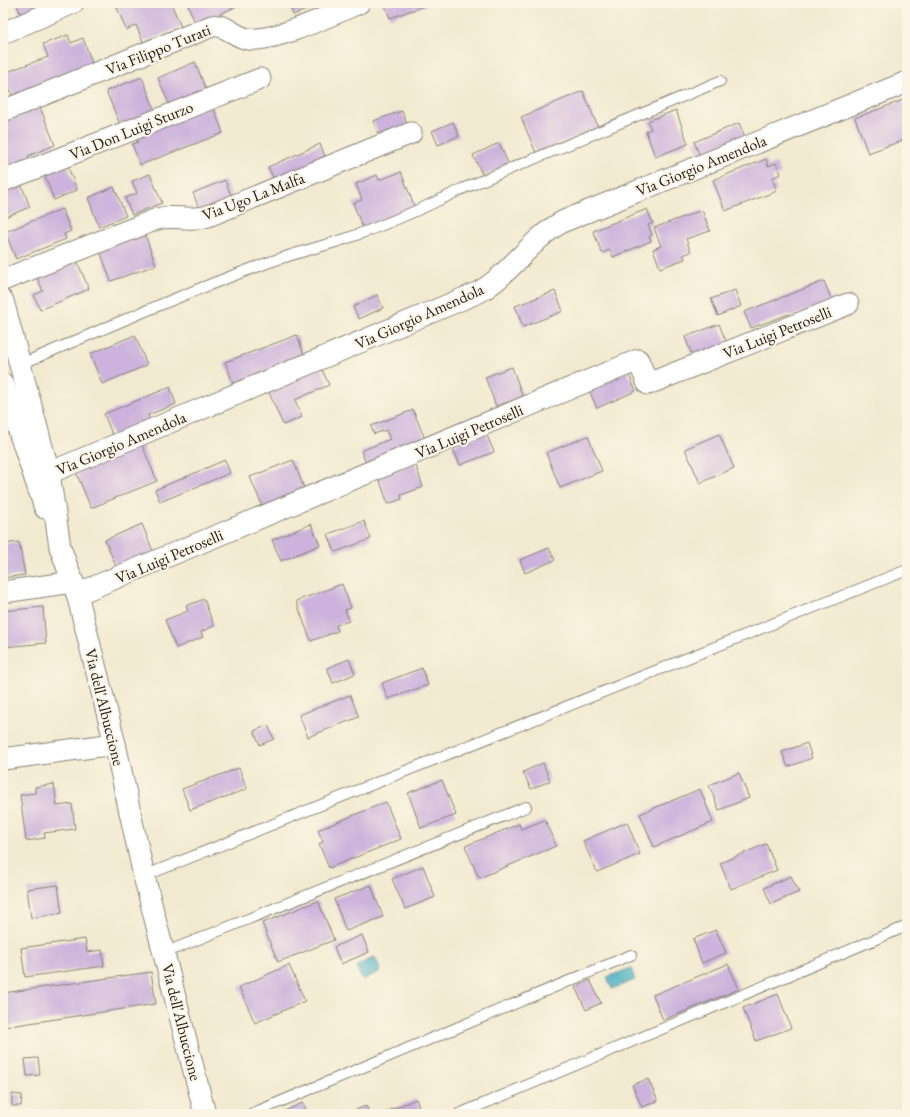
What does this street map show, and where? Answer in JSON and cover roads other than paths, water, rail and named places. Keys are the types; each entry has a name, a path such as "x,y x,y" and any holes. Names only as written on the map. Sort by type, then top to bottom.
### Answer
{"street":[{"path":"3,33 73,3"},
{"name":"Via Filippo Turati","path":"3,112 212,26 221,26 246,39 262,38 299,28 359,3"},
{"name":"Via Don Luigi Sturzo","path":"3,181 260,79"},
{"name":"Via Giorgio Amendola","path":"49,473 479,292 494,282 549,231 564,221 907,82"},
{"name":"Via Ugo La Malfa","path":"3,280 157,219 168,217 192,219 208,216 411,133"},
{"name":"Via dell'Albuccione","path":"3,301 49,473 60,548 75,588 115,744 144,876 205,1114"},
{"name":"Via Luigi Petroselli","path":"75,588 638,360 648,384 848,304"},
{"path":"3,384 34,479 60,548"},
{"path":"3,592 75,588"},
{"path":"3,759 115,744"}],"lane":[{"path":"21,364 237,274 277,259 368,231 424,208 462,189 720,81"},
{"path":"144,876 907,570"},
{"path":"164,952 526,807"},
{"path":"459,1114 907,926"},
{"path":"251,1114 631,955"}],"water":[{"path":"375,957 381,971 362,980 356,966"},
{"path":"631,968 635,980 612,989 607,977"}]}
